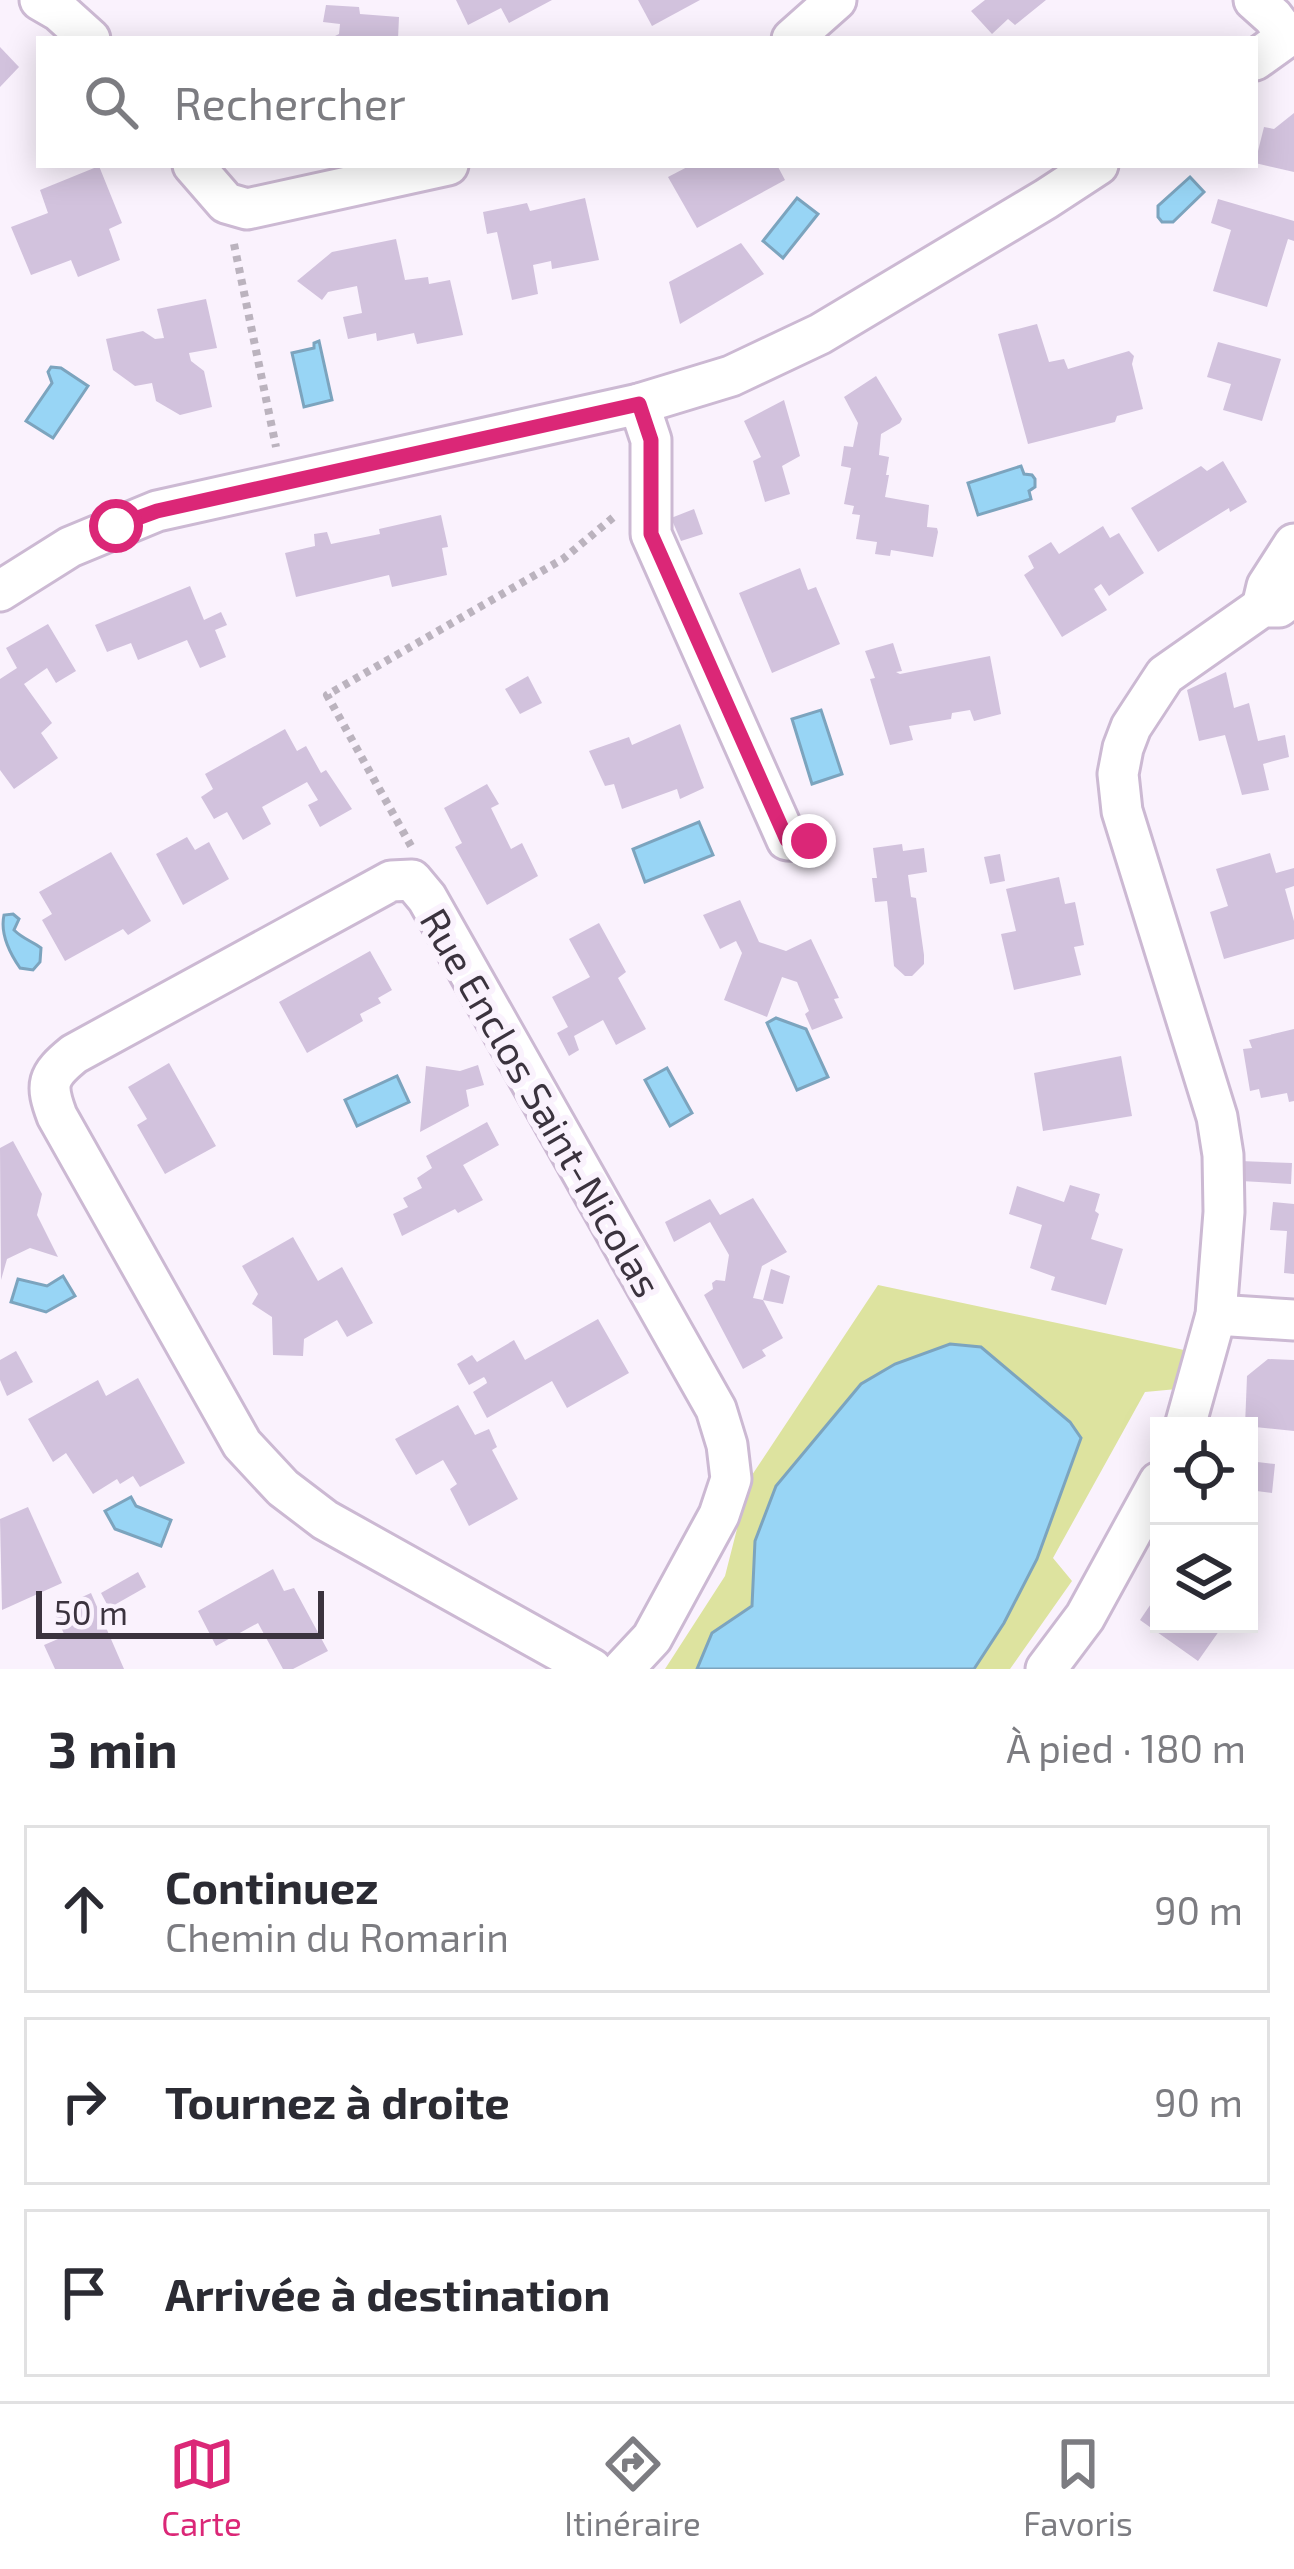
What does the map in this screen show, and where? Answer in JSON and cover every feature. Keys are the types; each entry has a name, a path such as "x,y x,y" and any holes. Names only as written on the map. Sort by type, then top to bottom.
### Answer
{"street":[{"path":"40,0 59,10 87,36"},
{"path":"795,36 836,0"},
{"path":"1254,0 1291,34 1258,58"},
{"path":"197,168 226,203 247,209 434,168"},
{"path":"0,591 70,547 157,511 639,404 731,376 820,334 1094,168"},
{"path":"639,404 651,440 651,534 787,840 809,841"},
{"path":"1188,1417 1216,1315 1223,1156 1217,1118 1122,811 1118,774 1131,728 1165,675 1278,601 1268,586 1294,544"},
{"name":"Rue Enclos Saint-Nicolas","path":"592,1669 325,1520 283,1488 242,1444 47,1091 54,1071 74,1054 391,880 412,880 439,918 716,1409 728,1444 731,1479 719,1515 652,1638 623,1669"},
{"path":"1216,1315 1294,1320"},
{"path":"1046,1669 1085,1617 1150,1498"}],"path":[{"path":"226,203 284,483"},
{"path":"412,880 410,842 327,695 563,559 649,489"}],"green space":[{"path":"878,1285 1184,1350 1177,1389 1145,1392 1053,1558 1072,1581 1010,1669 665,1669 725,1576 750,1478"}],"water":[{"path":"1190,177 1204,192 1173,222 1162,222 1158,206"},
{"path":"797,198 818,214 783,258 763,241"},
{"path":"319,341 332,400 304,407 292,353 314,348"},
{"path":"51,367 61,368 88,386 53,438 26,421 52,383"},
{"path":"1021,466 1024,474 1035,479 1031,499 978,515 968,483"},
{"path":"821,710 842,774 812,784 792,719"},
{"path":"699,822 713,855 645,882 633,849"},
{"path":"4,915 19,919 14,930 41,948 40,962 33,970 20,968 6,942"},
{"path":"776,1018 806,1029 828,1077 797,1090 767,1023"},
{"path":"667,1068 692,1113 670,1126 645,1080"},
{"path":"397,1076 409,1102 357,1126 345,1100"},
{"path":"63,1276 75,1296 46,1312 11,1302 18,1279 47,1286"},
{"path":"950,1344 981,1347 1070,1422 1081,1438 1037,1559 974,1669 697,1669 712,1633 752,1606 755,1541 776,1486 861,1384 895,1364"},
{"path":"131,1497 136,1506 171,1520 161,1546 115,1529 105,1511"}],"building":[{"path":"456,0 552,0 509,23 501,8 468,25"},
{"path":"638,0 700,0 652,26"},
{"path":"985,0 1046,0 1015,25 1008,19 992,34 971,11"},
{"path":"326,5 359,7 360,14 399,17 398,36 335,36 340,24 323,22"},
{"path":"0,47 19,67 0,87"},
{"path":"1294,113 1294,172 1258,164 1264,127 1274,129"},
{"path":"100,168 122,223 109,229 120,260 78,277 71,260 31,275 11,227 48,213 40,190"},
{"path":"685,168 779,168 785,180 697,228 668,177"},
{"path":"585,198 599,260 552,269 551,261 533,265 538,294 512,300 497,232 487,234 483,212 527,203 530,211"},
{"path":"1218,199 1294,221 1294,241 1288,239 1267,307 1213,291 1231,230 1211,223"},
{"path":"396,239 405,280 428,277 429,284 450,280 463,335 417,344 414,333 377,341 376,333 348,339 343,317 362,313 357,286 328,292 322,300 297,281 332,252"},
{"path":"741,243 764,274 680,324 669,282"},
{"path":"206,299 217,348 189,353 204,371 212,407 180,415 156,401 152,383 135,386 113,370 106,339 143,331 155,339 164,338 157,309"},
{"path":"1037,324 1049,362 1064,359 1068,369 1129,351 1134,356 1143,409 1117,416 1115,422 1028,444 998,334"},
{"path":"1218,342 1281,359 1262,421 1223,410 1231,384 1207,377"},
{"path":"876,376 902,419 881,434 879,455 889,457 885,497 929,505 927,527 938,532 933,557 891,550 890,556 875,554 877,542 856,539 860,515 852,514 854,506 844,504 851,468 841,466 844,446 853,447 858,423 844,397"},
{"path":"784,400 800,456 782,466 790,494 765,502 753,461 761,457 744,421"},
{"path":"1223,461 1247,502 1158,552 1131,508 1201,466 1207,471"},
{"path":"694,509 703,534 681,541 671,518"},
{"path":"441,515 448,547 442,548 447,575 392,587 389,575 296,597 285,553 315,546 314,534 327,532 331,544"},
{"path":"1103,526 1110,538 1119,533 1144,573 1109,596 1101,584 1094,589 1107,610 1062,637 1024,575 1034,568 1028,556 1051,542 1059,554"},
{"path":"800,568 808,590 816,587 840,644 772,673 739,593"},
{"path":"190,586 204,620 221,612 227,625 215,630 226,657 200,668 187,640 138,660 131,643 107,652 95,625"},
{"path":"48,624 76,671 56,683 47,668 24,684 52,723 41,733 58,758 14,789 0,770 0,679 17,668 6,648"},
{"path":"893,643 900,674 990,656 1001,714 974,721 970,710 952,713 951,719 909,726 913,740 890,745 865,651"},
{"path":"1226,672 1234,708 1249,703 1258,741 1285,735 1289,757 1263,764 1269,790 1242,795 1225,735 1199,741 1187,690"},
{"path":"528,676 542,703 520,714 505,689"},
{"path":"680,724 704,788 680,799 677,789 622,809 614,784 605,786 589,751 629,737 632,745"},
{"path":"285,729 297,751 306,746 321,773 326,770 352,809 320,827 308,805 318,800 307,782 262,807 271,824 243,840 227,812 214,819 201,797 213,789 205,774"},
{"path":"487,784 499,804 491,808 511,849 522,843 538,876 487,905 455,847 462,843 444,808"},
{"path":"187,837 195,850 209,842 229,879 183,905 156,854"},
{"path":"902,844 903,851 924,848 927,872 908,875 924,955 924,964 912,976 894,966 887,901 875,902 872,878 877,878 873,848"},
{"path":"111,852 151,921 128,935 123,929 65,961 42,920 52,914 39,892"},
{"path":"1270,853 1276,873 1294,868 1294,886 1285,889 1294,939 1224,959 1210,912 1228,906 1216,869"},
{"path":"1000,854 1005,881 990,884 984,857"},
{"path":"1059,877 1065,904 1075,902 1084,945 1074,947 1081,975 1014,990 1001,934 1016,931 1006,889"},
{"path":"740,900 759,942 786,951 811,939 839,998 834,999 843,1018 812,1030 797,982 782,977 767,1017 724,1000 742,953 736,941 720,949 703,915"},
{"path":"599,923 626,972 618,978 646,1029 616,1045 603,1020 574,1036 579,1050 569,1056 557,1033 568,1027 552,997 590,977 569,939"},
{"path":"370,951 392,990 378,998 381,1003 360,1014 363,1021 307,1053 279,1002"},
{"path":"1294,1029 1294,1101 1289,1102 1287,1093 1261,1098 1259,1089 1250,1091 1243,1049 1252,1048 1249,1040"},
{"path":"1121,1056 1132,1116 1043,1131 1034,1073"},
{"path":"169,1063 216,1146 165,1174 137,1125 147,1119 128,1087"},
{"path":"478,1065 484,1085 466,1090 469,1106 420,1132 426,1066 460,1071"},
{"path":"487,1122 499,1145 463,1165 483,1200 402,1236 393,1214 408,1207 403,1198 422,1188 417,1178 432,1168 426,1156"},
{"path":"13,1141 42,1194 37,1215 58,1257 30,1248 7,1259 1,1280 0,1148"},
{"path":"1240,1161 1292,1163 1291,1184 1241,1181"},
{"path":"1070,1185 1100,1194 1091,1239 1123,1249 1106,1305 1051,1290 1055,1277 1030,1268 1042,1225 1009,1214 1017,1186 1064,1202"},
{"path":"753,1198 787,1252 762,1266 753,1298 763,1300 783,1338 762,1350 766,1356 743,1369 704,1295 716,1280 725,1281 729,1255 710,1222 674,1242 665,1222 710,1199 720,1215"},
{"path":"1273,1202 1294,1204 1294,1274 1284,1273 1287,1231 1270,1230"},
{"path":"293,1237 318,1281 342,1267 373,1323 347,1337 337,1320 304,1339 303,1356 273,1355 272,1317 252,1304 258,1294 242,1266"},
{"path":"771,1269 790,1276 783,1304 763,1300"},
{"path":"598,1319 629,1373 567,1408 552,1381 487,1418 473,1392 486,1380 469,1385 457,1364 472,1355 477,1362 514,1340 525,1360"},
{"path":"16,1351 33,1382 7,1396 0,1380 0,1360"},
{"path":"1268,1359 1294,1360 1294,1431 1258,1427 1258,1417 1245,1417 1247,1376"},
{"path":"138,1378 185,1463 140,1487 133,1476 120,1484 117,1479 93,1494 66,1453 53,1462 28,1419 98,1380 106,1396"},
{"path":"458,1405 475,1435 489,1429 497,1447 492,1450 518,1499 469,1526 450,1489 457,1484 443,1460 416,1475 395,1439"},
{"path":"1258,1462 1275,1464 1272,1493 1258,1491"},
{"path":"28,1507 62,1583 2,1610 0,1519"},
{"path":"273,1569 284,1591 294,1588 328,1651 293,1669 283,1669 258,1623 216,1646 198,1611"},
{"path":"138,1572 146,1587 109,1608 101,1593"},
{"path":"91,1593 124,1669 55,1669 44,1645 65,1636 53,1610"},
{"path":"1150,1605 1150,1627 1140,1620"},
{"path":"1158,1633 1218,1633 1198,1661"}],"route":[{"path":"116,526 157,511 639,404 651,440 651,534 787,840 809,841"}]}
